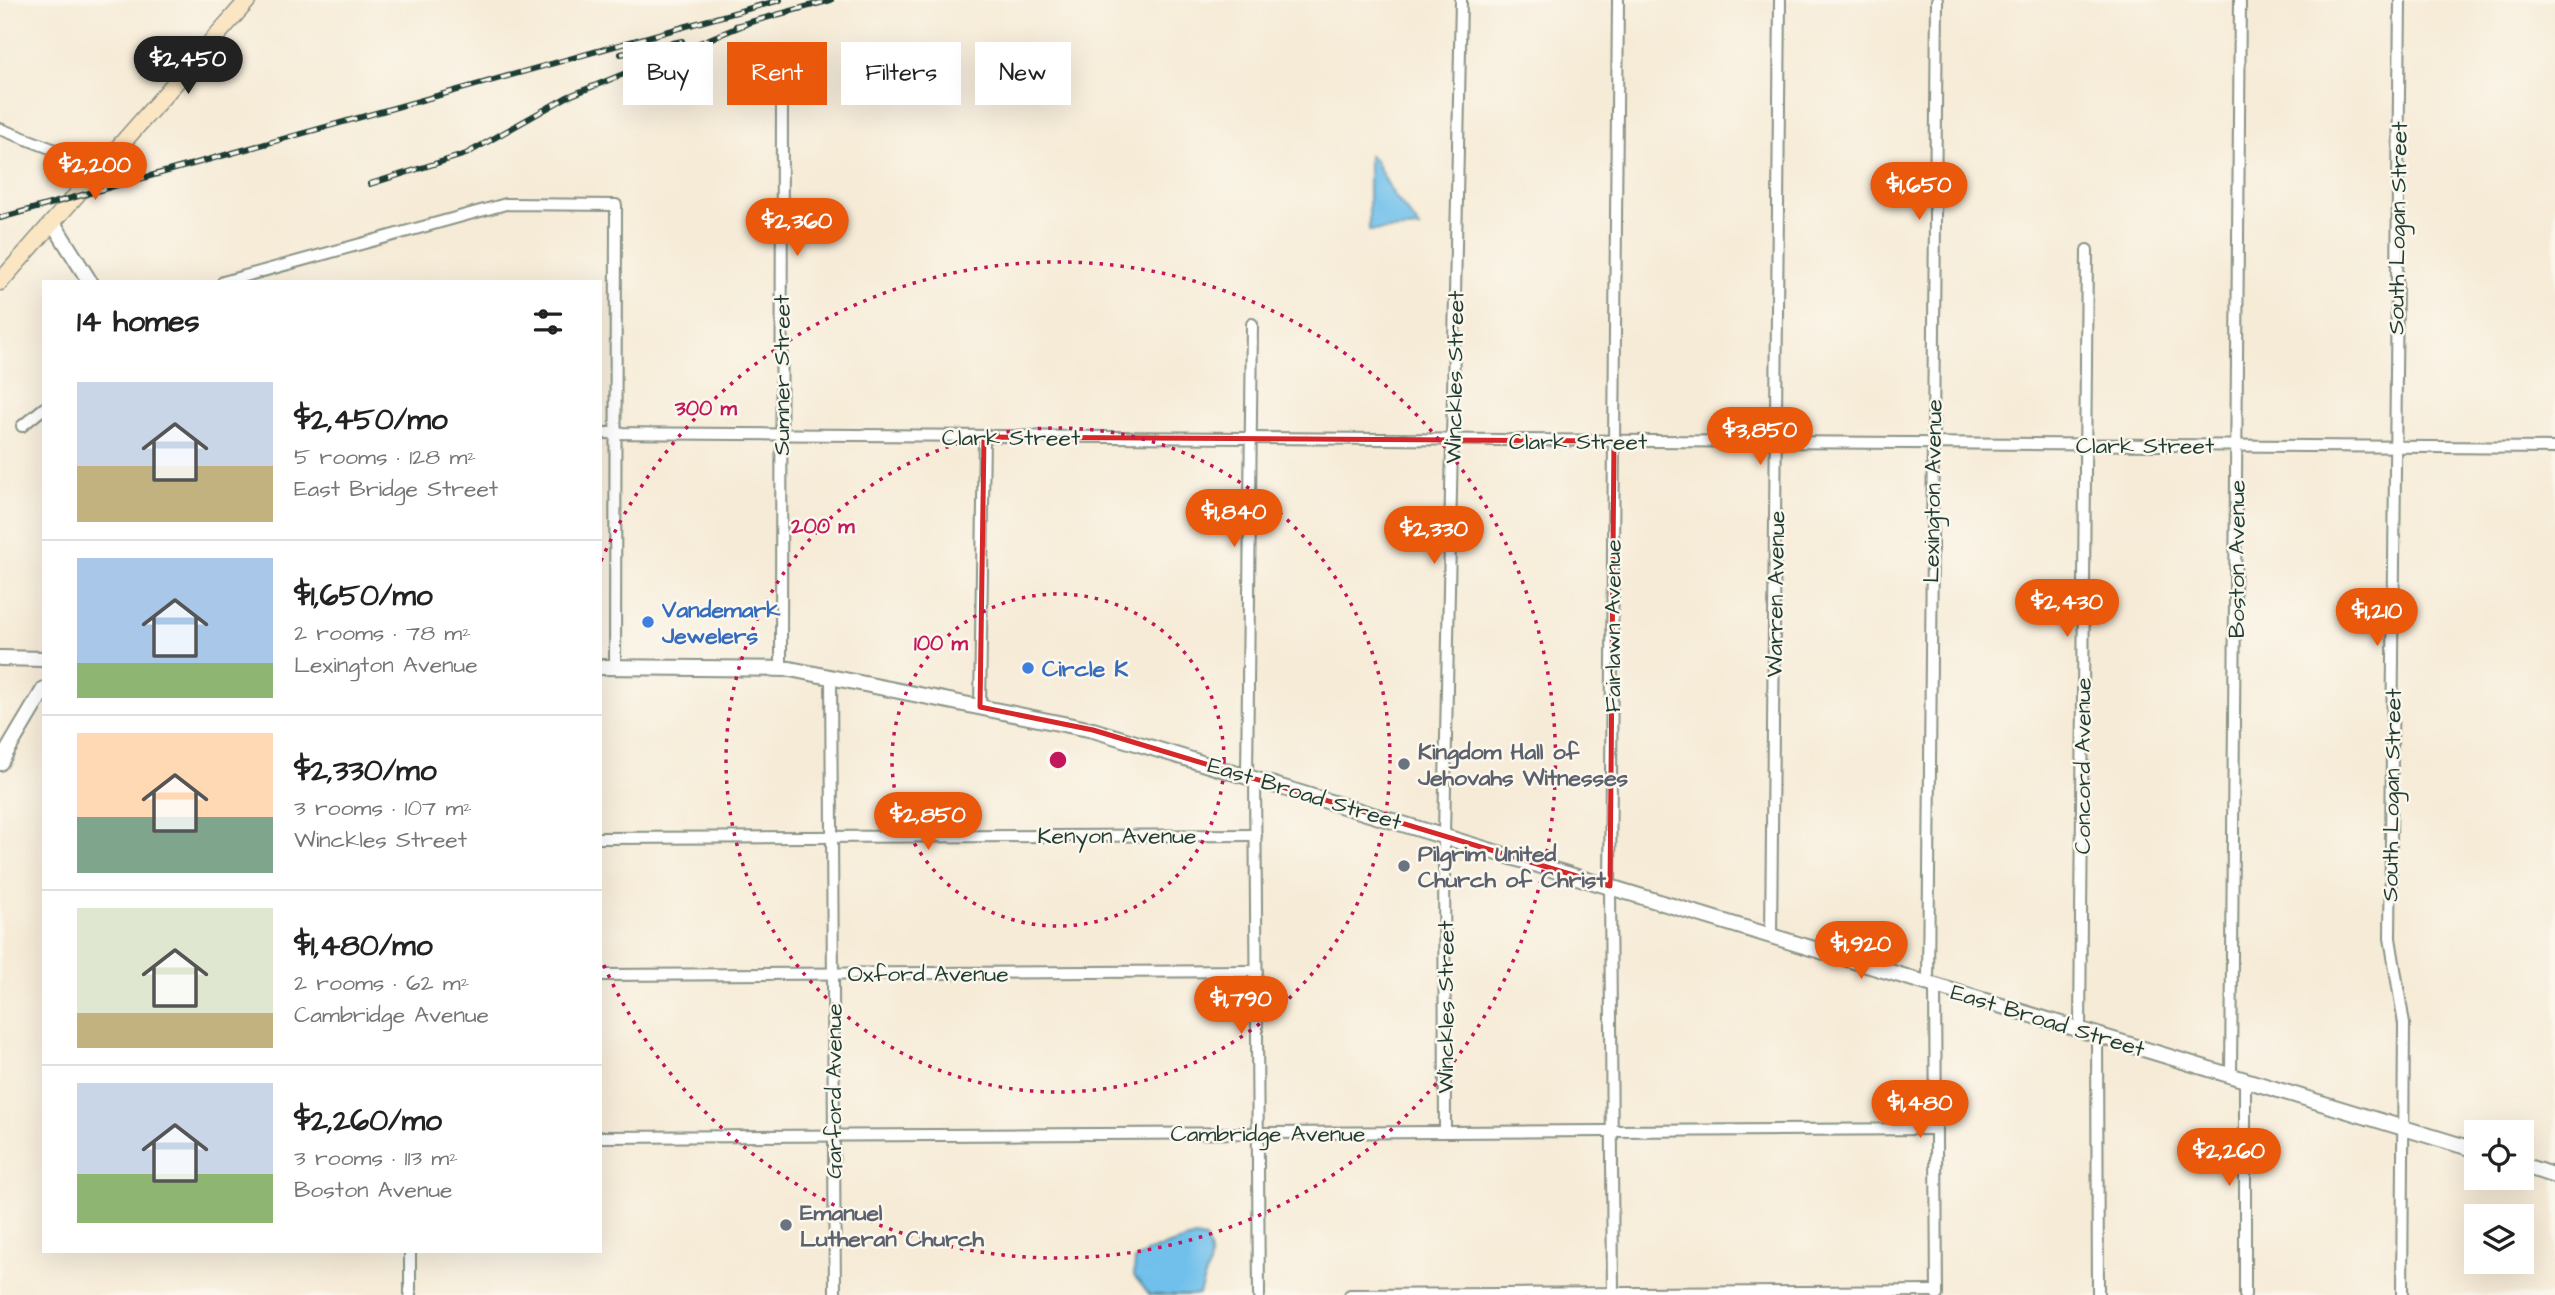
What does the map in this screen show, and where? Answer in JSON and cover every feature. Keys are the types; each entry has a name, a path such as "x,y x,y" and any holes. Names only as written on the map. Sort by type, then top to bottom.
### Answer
{"main road":[{"path":"0,282 248,0"}],"street":[{"name":"Winckles Street","path":"1445,1132 1444,835 1461,0"},
{"name":"Fairlawn Avenue","path":"1613,1294 1610,886 1618,0"},
{"name":"Warren Avenue","path":"1772,935 1780,0"},
{"name":"Lexington Avenue","path":"1937,0 1931,984 1936,1129 1937,1293"},
{"name":"Boston Avenue","path":"2240,0 2237,446 2238,1078 2245,1295"},
{"name":"South Logan Street","path":"2400,0 2390,938 2404,1024 2402,1295"},
{"name":"Sumner Street","path":"781,668 782,105"},
{"path":"0,129 100,167"},
{"path":"230,280 506,204 616,205 618,433 608,667"},
{"path":"53,223 89,280"},
{"name":"Concord Avenue","path":"2080,1029 2087,250"},
{"path":"1252,324 1251,776 1256,835 1259,1295"},
{"path":"22,426 42,410"},
{"name":"Clark Street","path":"602,433 2555,448"},
{"path":"979,707 984,437"},
{"path":"0,657 42,659"},
{"name":"East Broad Street","path":"608,667 781,668 1093,730 2464,1146"},
{"name":"Garford Avenue","path":"831,677 835,1295"},
{"path":"0,763 42,692"},
{"name":"Kenyon Avenue","path":"602,838 1256,835"},
{"name":"Oxford Avenue","path":"602,975 1257,971"},
{"path":"2097,1035 2098,1295"},
{"name":"Cambridge Avenue","path":"602,1137 1936,1129"},
{"path":"2534,1169 2555,1176"},
{"path":"410,1253 410,1295"},
{"path":"1350,1295 1937,1293"}],"highlighted area":[{"path":"984,437 1614,441 1610,886 1093,730 980,707"}],"water":[{"path":"1369,155 1374,159 1393,194 1420,228 1369,231"},
{"path":"1195,1237 1205,1239 1210,1254 1199,1295 1150,1295 1134,1276 1135,1260 1149,1251"}],"railway":[{"path":"0,218 780,0"},
{"path":"736,26 831,0"},
{"path":"370,184 466,154 567,97 746,24"},
{"path":"621,54 682,41"}],"place":[{"name":"Vandemark Jewelers","path":"648,622"},
{"name":"Circle K","path":"1028,668"},
{"name":"Kingdom Hall of Jehovahs Witnesses","path":"1404,764"},
{"name":"Pilgrim United Church of Christ","path":"1404,866"},
{"name":"Emanuel Lutheran Church","path":"786,1225"}]}
